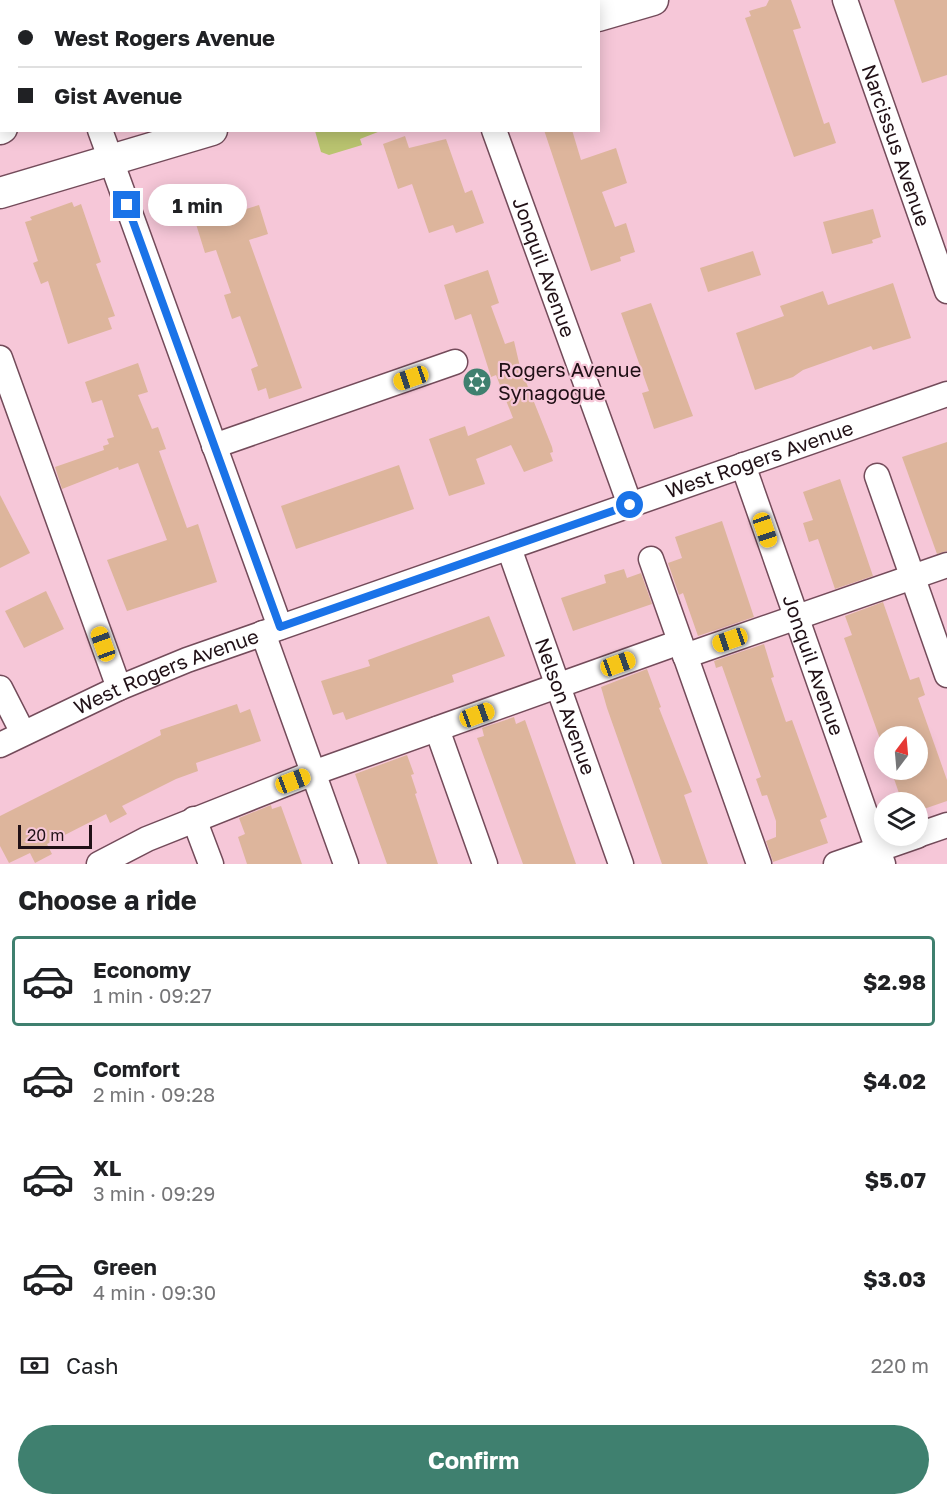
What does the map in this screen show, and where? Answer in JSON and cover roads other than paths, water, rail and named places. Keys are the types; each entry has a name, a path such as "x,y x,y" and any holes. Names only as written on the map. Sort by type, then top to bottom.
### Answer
{"main road":[{"path":"600,15 653,0"},
{"path":"0,193 205,132"}],"street":[{"name":"Narcissus Avenue","path":"844,0 947,291"},
{"path":"101,132 214,446 313,773 346,864"},
{"name":"Jonquil Avenue","path":"495,132 630,505"},
{"path":"0,358 118,688"},
{"path":"214,446 455,362"},
{"name":"West Rogers Avenue","path":"0,745 118,688 187,660 947,394"},
{"name":"Jonquil Avenue","path":"742,465 881,857"},
{"path":"877,476 947,675"},
{"name":"Nelson Avenue","path":"509,548 556,687 621,864"},
{"path":"651,559 759,864"},
{"path":"99,864 147,839 194,819 313,773 437,729 556,687 796,617 947,564"},
{"path":"0,688 23,733"},
{"path":"437,729 485,864"},
{"path":"194,819 211,864"},
{"path":"928,831 947,825"},
{"path":"836,864 881,857 899,846"}],"place":[{"name":"Rogers Avenue Synagogue","path":"477,382"}]}
